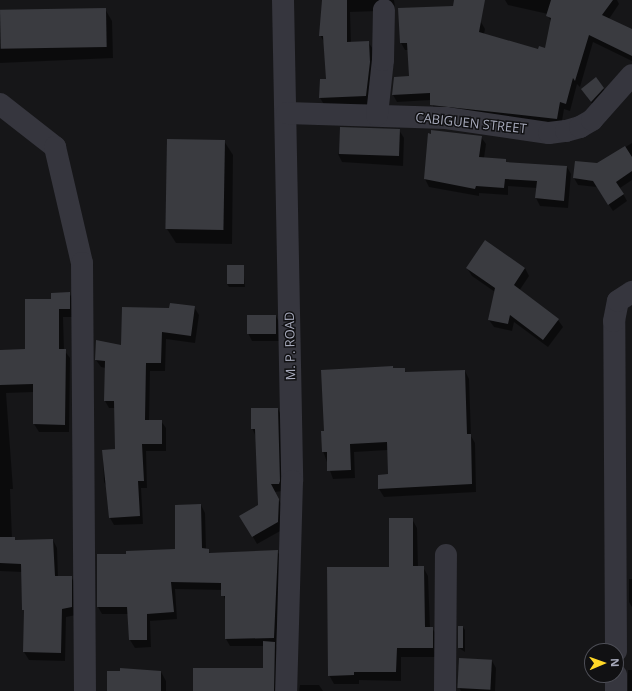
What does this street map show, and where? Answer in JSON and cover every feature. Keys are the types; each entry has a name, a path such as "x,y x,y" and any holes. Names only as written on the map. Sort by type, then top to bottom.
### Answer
{"street":[{"name":"M. P. ROAD","path":"283,0 292,481 286,691"},
{"path":"377,115 383,60 384,10"},
{"name":"CABIGUEN STREET","path":"286,112 446,118 549,133 580,128 592,120 632,75"},
{"path":"0,104 55,147 82,263 85,691"},
{"path":"621,637 614,321 618,301 632,292"},
{"path":"445,691 446,555"}],"building":[{"path":"322,0 347,0 347,42 369,41 370,62 366,96 319,98 320,79 326,79 323,36 319,36"},
{"path":"454,0 485,0 479,32 538,49 539,46 545,48 551,18 546,16 551,0 613,0 602,15 632,29 632,56 589,35 575,81 573,78 566,104 560,102 557,119 430,105 430,93 392,95 394,77 409,76 407,43 400,43 398,8 453,6"},
{"path":"106,8 107,47 1,49 0,10"},
{"path":"596,77 604,88 591,102 581,89"},
{"path":"340,127 400,129 399,156 339,154"},
{"path":"431,130 482,136 479,157 506,159 506,162 567,166 564,201 535,198 537,181 505,179 504,188 476,186 475,189 424,179 428,133 431,134"},
{"path":"167,139 225,140 223,230 165,229"},
{"path":"625,146 632,157 632,171 616,182 624,194 608,205 593,181 573,178 575,161 597,163"},
{"path":"485,240 525,268 514,285 559,319 543,340 510,315 508,324 488,320 495,288 466,268"},
{"path":"227,265 244,265 244,284 227,284"},
{"path":"70,292 70,309 59,309 59,349 66,349 65,425 33,424 33,384 0,385 0,350 25,349 25,299 51,299 51,293"},
{"path":"170,303 195,306 191,336 162,332 161,363 146,363 145,420 162,420 162,444 142,444 144,481 138,481 140,516 109,518 102,450 115,449 114,401 104,401 105,361 95,360 96,340 121,345 122,307 169,308"},
{"path":"247,315 276,315 276,334 247,334"},
{"path":"393,366 393,368 405,368 405,372 465,370 467,434 471,434 472,484 378,489 378,475 388,474 387,442 350,444 351,470 327,471 327,452 322,452 321,431 324,431 321,370"},
{"path":"251,408 278,408 280,481 279,484 271,484 279,499 278,522 252,537 239,516 258,505 255,429 251,429"},
{"path":"201,504 202,548 209,549 209,553 278,550 274,638 225,639 225,596 221,596 221,583 171,582 174,612 147,614 147,640 129,640 127,607 97,607 97,554 126,554 126,551 175,549 175,505"},
{"path":"389,518 413,518 413,566 424,566 425,627 433,627 433,648 397,648 396,672 354,672 354,675 328,676 327,567 389,567"},
{"path":"0,537 15,537 15,540 53,539 55,576 72,576 72,607 62,609 61,653 23,652 24,610 22,610 21,564 0,563"},
{"path":"458,626 463,626 463,648 458,648"},
{"path":"263,641 275,642 274,691 193,691 193,668 263,668"},
{"path":"459,658 492,660 490,690 457,688"},
{"path":"120,668 161,671 161,691 107,691 107,671 120,671"}]}
